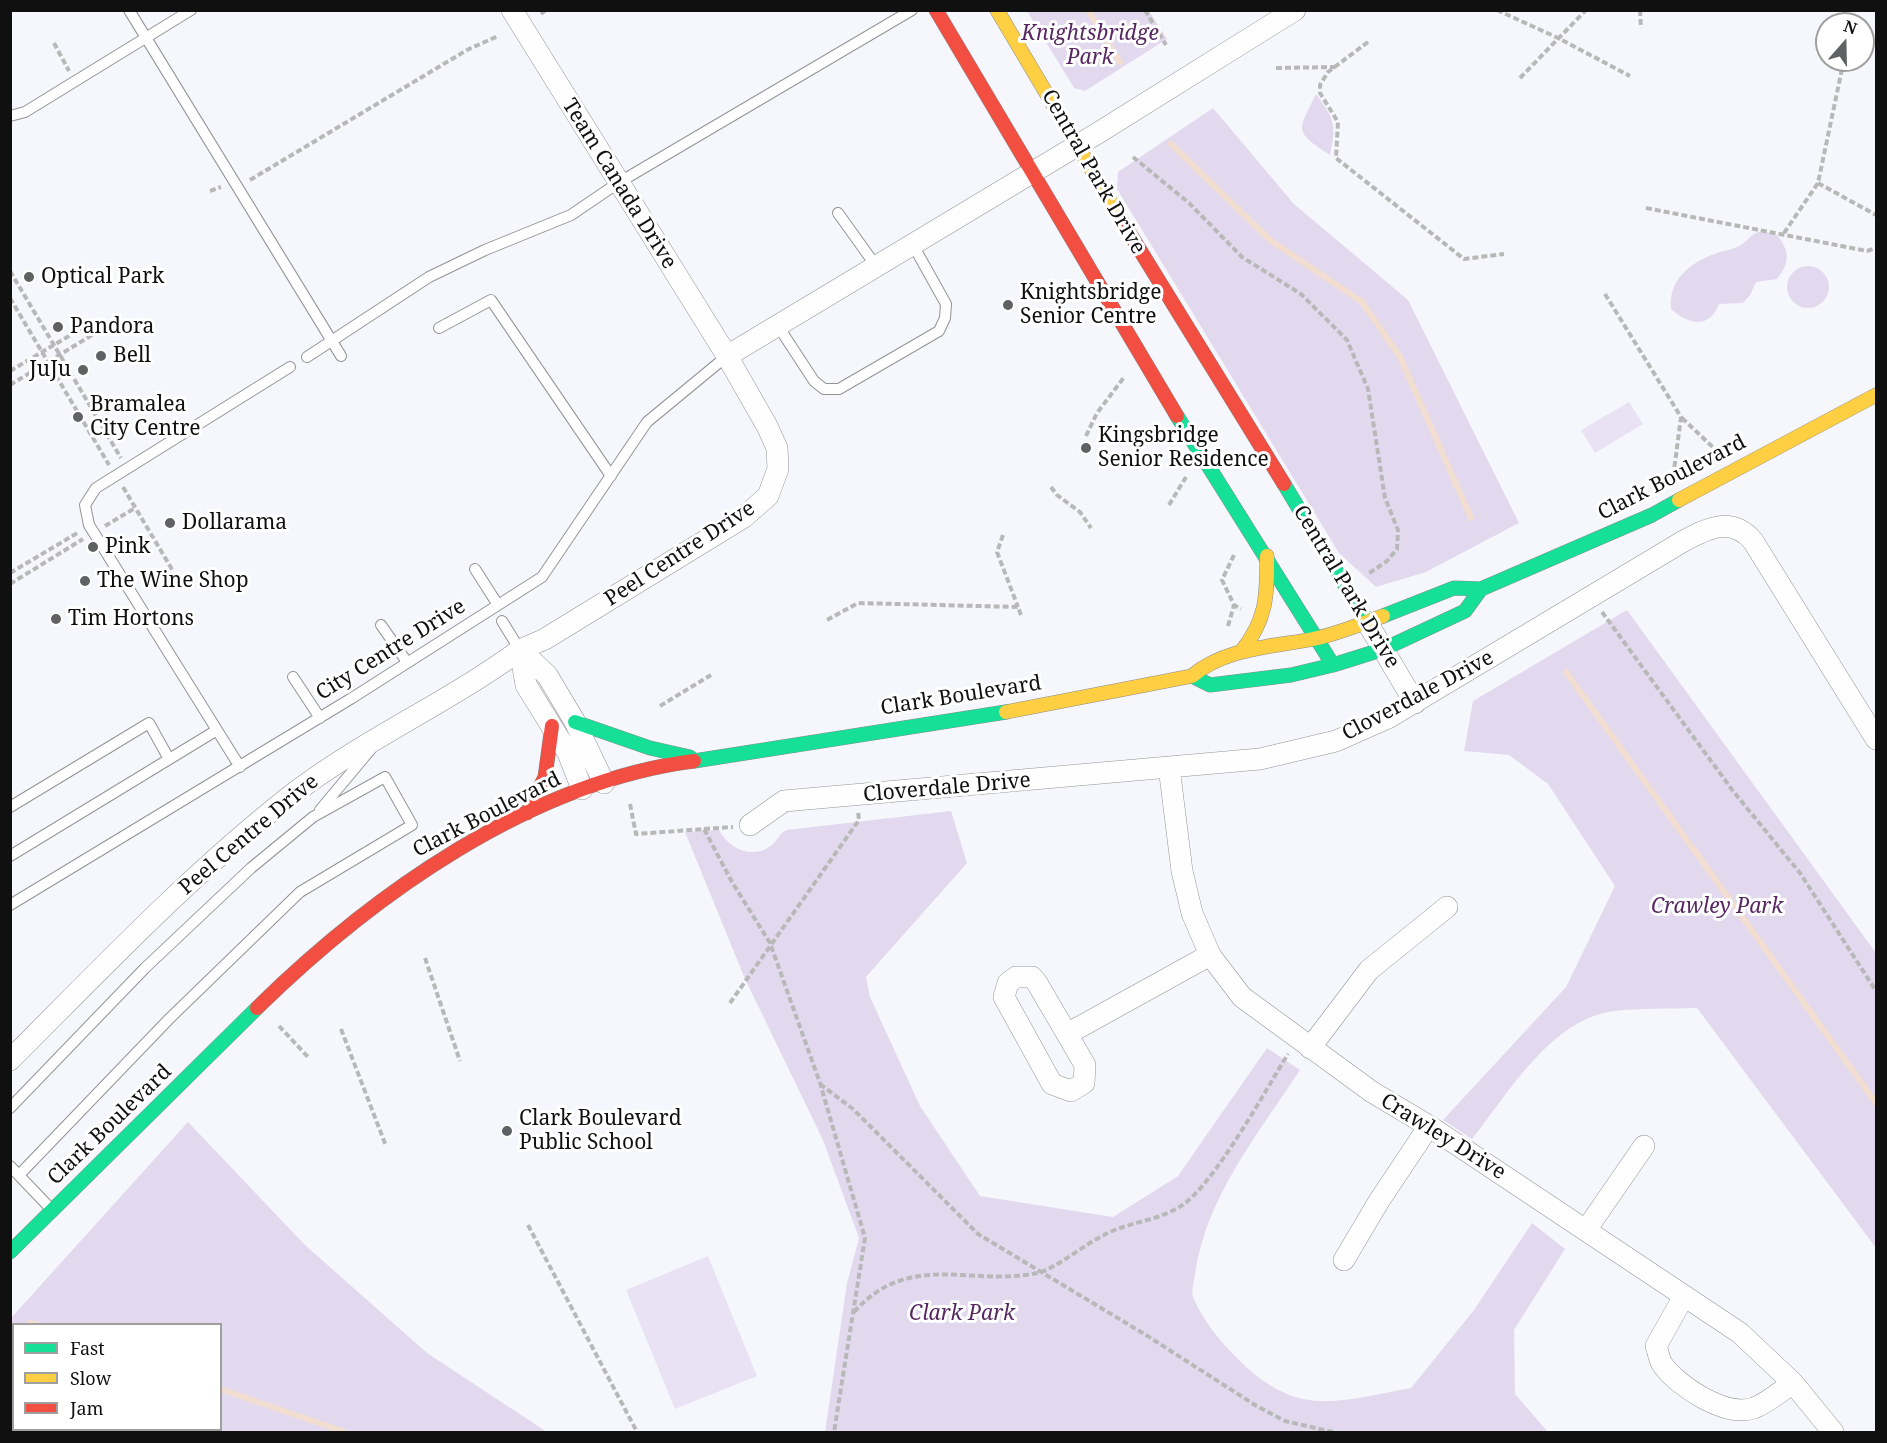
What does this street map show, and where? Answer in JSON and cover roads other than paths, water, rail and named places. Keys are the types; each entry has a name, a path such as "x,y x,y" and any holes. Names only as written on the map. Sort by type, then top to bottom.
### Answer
{"street":[{"name":"Team Canada Drive","path":"512,10 727,356"},
{"path":"936,10 1034,170 1081,256 1185,431 1267,556 1333,665"},
{"name":"Central Park Drive","path":"997,10 1179,317 1225,384 1415,703"},
{"path":"727,356 1077,145 1295,10"},
{"name":"Peel Centre Drive","path":"10,1060 156,914 280,805 330,767 520,650 545,639 744,517 768,496 778,469 777,448 727,356"},
{"name":"Clark Boulevard","path":"10,1252 277,991 348,925 412,877 527,813 582,789 696,758 739,754 1036,707 1192,676 1208,662 1241,652 1316,638 1367,622 1454,588 1481,589 1669,505 1876,395"},
{"name":"Cloverdale Drive","path":"750,825 784,801 1260,759 1320,745 1359,730 1415,703 1710,527 1723,525 1745,531 1876,739"},
{"path":"1241,652 1257,633 1264,620 1267,595 1267,556"},
{"name":"Clark Boulevard","path":"1192,676 1210,685 1291,675 1333,665 1384,649 1465,611 1481,589"},
{"path":"520,650 547,675 575,722 604,783"},
{"path":"520,650 526,685 568,753 582,789"},
{"path":"575,722 650,748 696,758"},
{"path":"527,813 545,777 552,726"},
{"name":"Crawley Drive","path":"1169,767 1182,871 1192,913 1210,955 1242,997 1372,1092 1429,1126 1740,1333 1793,1383 1833,1432"},
{"path":"1304,1043 1369,970 1447,907"},
{"path":"1067,1034 1210,955"},
{"path":"1016,977 1032,977 1067,1034 1085,1065 1086,1074 1084,1083 1071,1091 1052,1084 1004,997 1008,983 1016,977"},
{"path":"1344,1260 1379,1201 1429,1126"},
{"path":"1586,1230 1644,1146"},
{"path":"1684,1296 1656,1346 1662,1363 1698,1395 1721,1407 1738,1410 1754,1408 1793,1383"}],"lane":[{"path":"129,10 341,356"},
{"path":"10,116 25,112 191,10"},
{"path":"308,357 429,276 571,215 618,183 912,10"},
{"path":"838,213 876,266"},
{"path":"778,326 814,381 824,389 839,388 939,331 945,318 946,304 913,244"},
{"path":"439,328 491,300 611,476"},
{"name":"City Centre Drive","path":"10,905 320,718 542,577 647,422 727,356"},
{"path":"240,767 91,531 85,505 96,488 290,367"},
{"path":"476,569 498,605"},
{"path":"502,621 520,650"},
{"path":"381,625 407,662"},
{"path":"293,677 320,718"},
{"path":"10,807 149,723 169,759"},
{"path":"10,855 217,730"},
{"path":"314,817 380,737"},
{"path":"10,1108 145,968 251,868 314,817 385,777 412,825 300,892 169,1019 19,1175"},
{"path":"10,1166 52,1210"}],"waterway":[{"path":"1088,10 1120,62"},
{"path":"1171,144 1270,240 1362,302 1400,357 1471,518"},
{"path":"1566,672 1876,1103"},
{"path":"222,1390 345,1432"}],"place":[{"name":"Optical Park","path":"29,277"},
{"name":"Knightsbridge Senior Centre","path":"1008,305"},
{"name":"Pandora","path":"58,327"},
{"name":"Bell","path":"101,356"},
{"name":"JuJu","path":"83,370"},
{"name":"Bramalea City Centre","path":"78,417"},
{"name":"Kingsbridge Senior Residence","path":"1086,448"},
{"name":"Dollarama","path":"170,523"},
{"name":"Pink","path":"93,547"},
{"name":"The Wine Shop","path":"85,581"},
{"name":"Tim Hortons","path":"56,619"},
{"name":"Clark Boulevard Public School","path":"507,1131"}],"park label":[{"name":"Knightsbridge Park","path":"1090,46"},
{"name":"Crawley Park","path":"1717,907"},
{"name":"Clark Park","path":"962,1314"}]}
